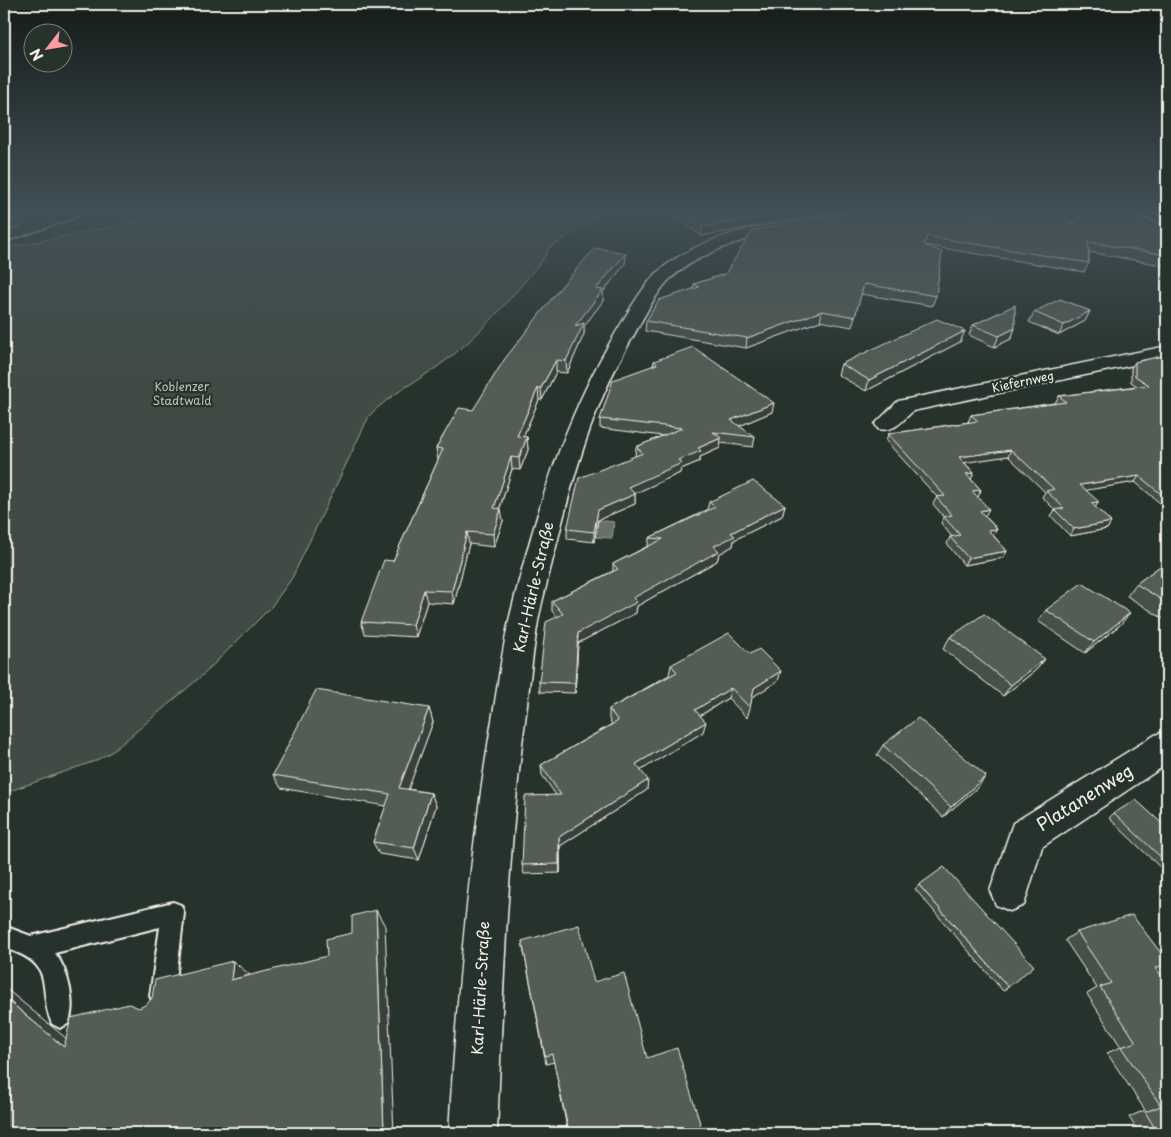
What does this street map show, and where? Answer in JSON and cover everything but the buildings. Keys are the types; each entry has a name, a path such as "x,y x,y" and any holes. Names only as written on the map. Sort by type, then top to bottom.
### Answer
{"main road":[{"name":"Karl-Härle-Straße","path":"473,1133 486,897 498,788 524,618 557,490 593,393 604,369 638,312 662,278 676,266"},
{"name":"Kiefernweg","path":"886,424 906,406 1167,352"},
{"name":"Platanenweg","path":"1010,891 1026,836 1167,746"}],"lane":[{"path":"30,948 173,913 160,1007"},
{"path":"4,937 18,940 48,962 58,991 60,1016"}],"green space":[{"name":"Koblenzer Stadtwald","path":"4,266 537,266 507,302 467,343 437,367 385,402 369,416 292,578 271,607 204,674 113,751 95,761 4,793"}],"shaded area":[{"path":"598,520 614,522 612,538 595,537"}]}
